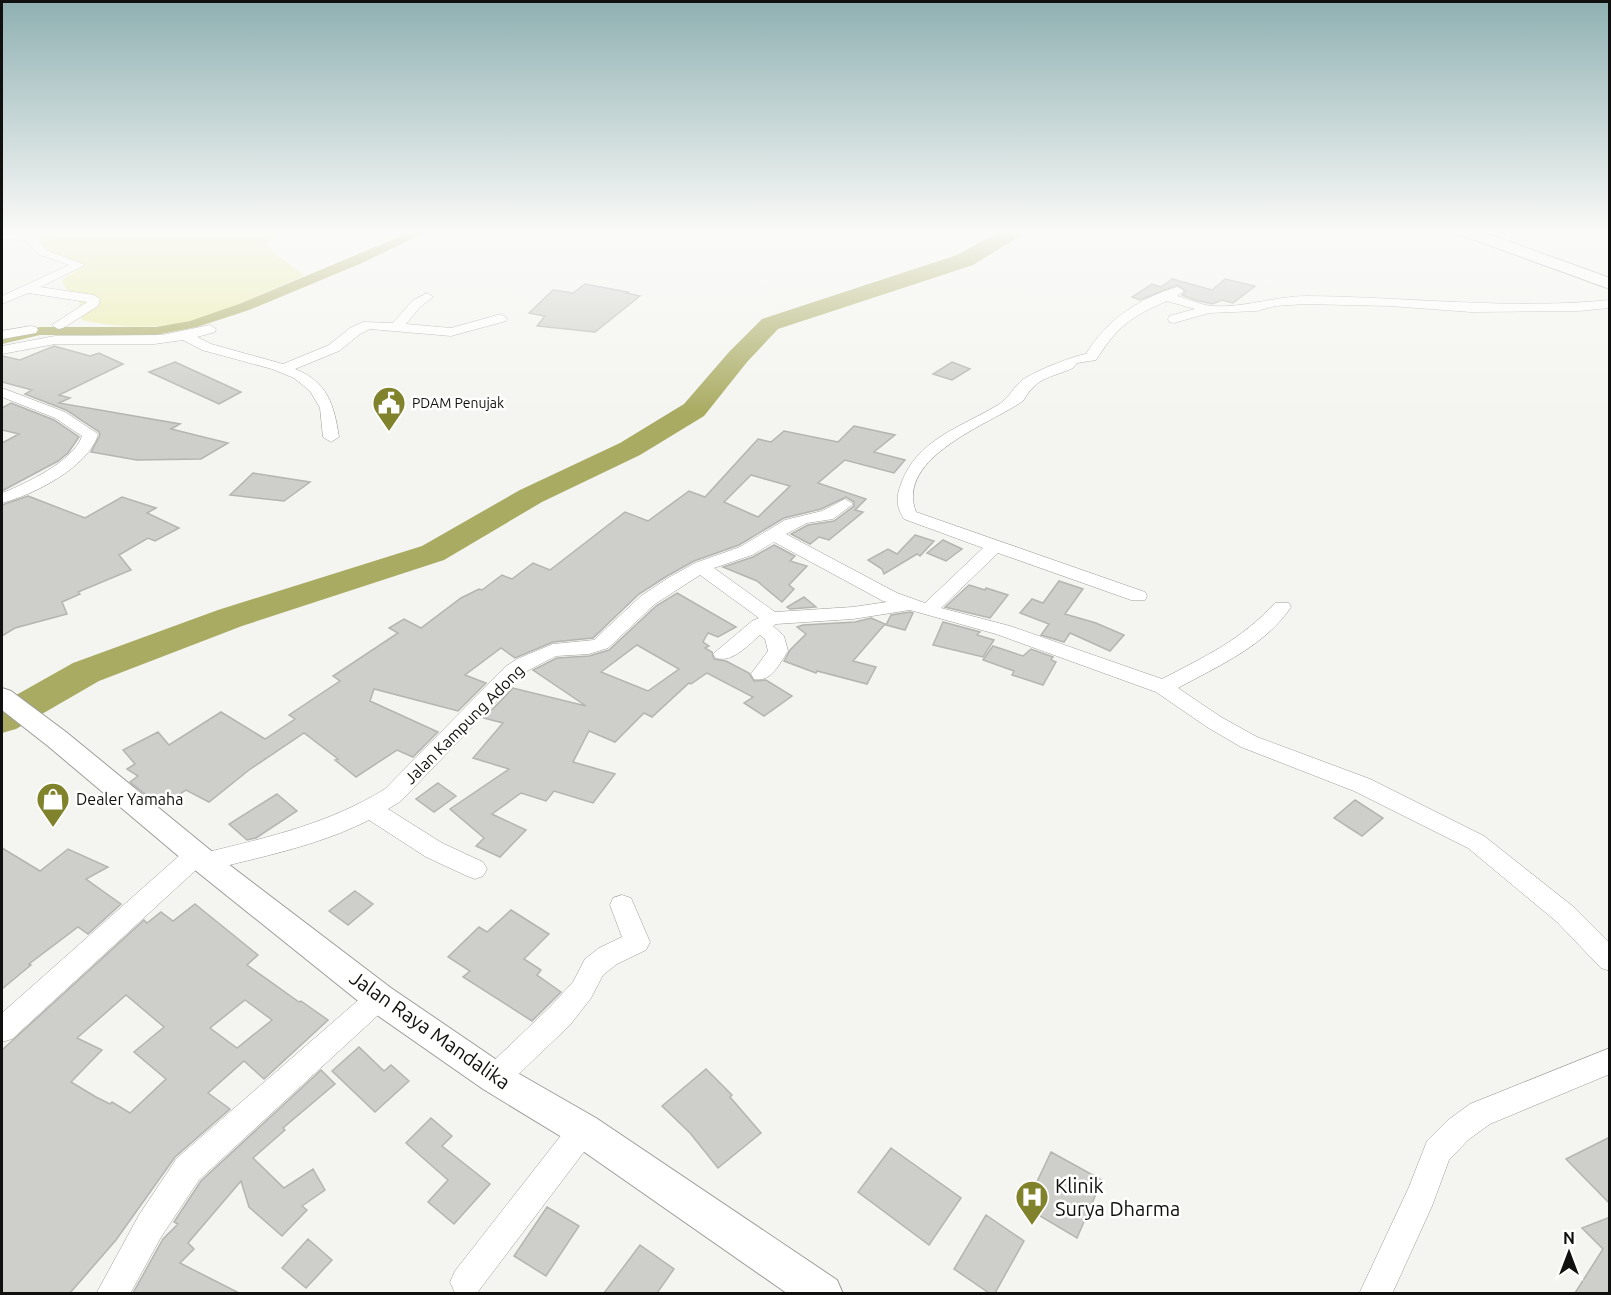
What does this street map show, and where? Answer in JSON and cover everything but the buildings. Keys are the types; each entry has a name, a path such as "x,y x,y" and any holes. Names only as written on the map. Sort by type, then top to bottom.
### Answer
{"main road":[{"name":"Jalan Raya Mandalika","path":"2,698 57,739 201,858 379,998 495,1078 583,1130 823,1293"}],"street":[{"path":"2,300 19,292"},
{"path":"2,350 56,332 93,303 94,299 50,292"},
{"path":"1138,596 910,515 905,499 911,473 935,448 968,425 1018,398 1020,387 1028,381 1064,367 1073,360 1091,357 1101,340 1131,312 1172,294 1210,310"},
{"path":"398,326 416,304 428,297"},
{"path":"1174,319 1210,310 1257,307 1274,302 1305,300 1390,302 1471,308 1578,308 1610,304"},
{"path":"284,368 334,348 362,327 375,325 458,331 501,318"},
{"path":"2,335 56,332 144,340 186,336 210,329"},
{"path":"186,336 208,347 284,368 297,374 312,385 326,402 331,436"},
{"path":"2,392 60,415 90,434 90,439 83,450 59,469 2,498"},
{"name":"Jalan Kampung Adong","path":"201,858 310,833 372,810 393,795 521,665 555,649 589,649 601,644 659,591 701,567 746,552 772,534 803,519 827,515 845,504"},
{"path":"772,534 890,597 1003,630 1163,687 1214,722 1249,742 1362,785 1476,842 1566,915 1610,960"},
{"path":"723,654 765,621 920,607 995,546"},
{"path":"701,567 765,621 774,636 778,646 775,657 761,674"},
{"path":"1163,687 1231,651 1262,629 1282,607"},
{"path":"372,810 434,850 475,869"},
{"path":"2,1030 201,858"},
{"path":"495,1078 560,1016 582,990 594,967 608,956 637,942 622,905"},
{"path":"111,1293 150,1226 188,1169 379,998"},
{"path":"1375,1293 1422,1195 1438,1151 1458,1130 1480,1114 1610,1061"},
{"path":"466,1282 583,1130"}],"green space":[{"path":"70,292 265,292 224,310 184,323 140,327 82,320 79,301"}],"waterway":[{"path":"2,340 40,331 137,332 192,325 279,292"},
{"path":"2,720 86,672 230,618 433,553 531,496 630,449 694,410 738,357 770,324 866,292"}],"place":[{"name":"PDAM Penujak","path":"389,432"},
{"name":"Dealer Yamaha","path":"53,828"},
{"name":"Klinik Surya Dharma","path":"1032,1226"}]}
